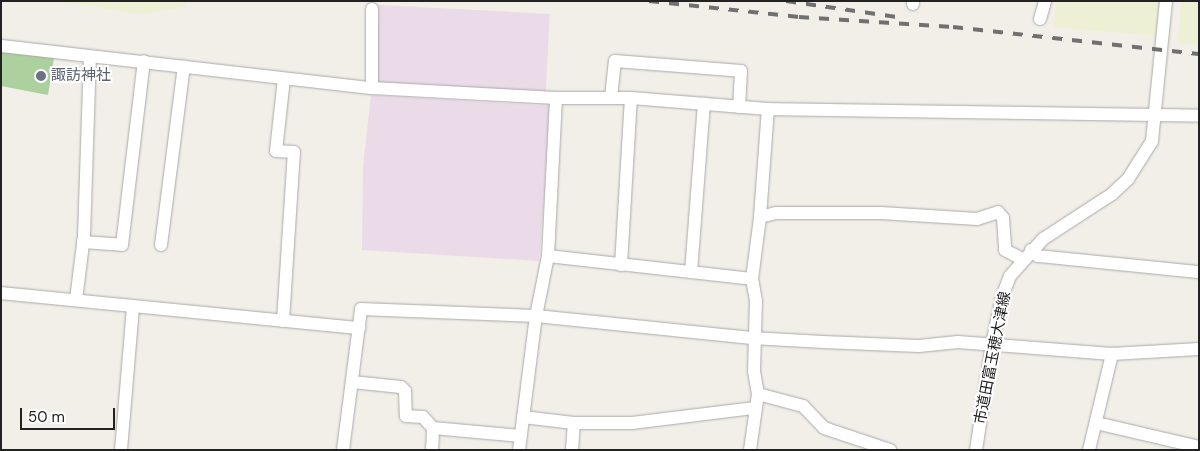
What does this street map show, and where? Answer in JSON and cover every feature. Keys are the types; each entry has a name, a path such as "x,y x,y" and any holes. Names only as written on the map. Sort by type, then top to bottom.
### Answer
{"street":[{"path":"1040,19 1045,1"},
{"name":"市道田富玉穂大津線","path":"976,450 992,344 1002,297 1010,276 1026,255 1112,194 1128,179 1152,142 1166,1"},
{"path":"372,9 372,88"},
{"path":"1,46 372,88 556,98 632,98 738,107 1199,116"},
{"path":"76,300 83,242 90,57"},
{"path":"83,242 122,245 144,61"},
{"path":"611,98 615,61 741,71 738,107"},
{"path":"161,245 184,66"},
{"path":"283,321 294,152 276,151 284,79"},
{"path":"519,450 536,316 548,256 556,98"},
{"path":"621,265 632,98"},
{"path":"691,272 704,104"},
{"path":"750,450 754,408 758,394 752,338 756,301 752,279 760,217 768,108"},
{"path":"760,217 776,213 881,214 977,219 992,212 998,212 1003,218 1005,250 1026,255 1199,272"},
{"path":"548,256 752,279"},
{"path":"1,293 359,328"},
{"path":"122,450 133,306"},
{"path":"343,450 361,309 536,316 752,338 919,346 958,342 1112,354 1199,349"},
{"path":"1089,450 1112,354"},
{"path":"352,382 401,387 405,391 406,416 424,417 432,428 432,450"},
{"path":"758,394 803,406 824,428 890,450"},
{"path":"523,417 574,423 632,424 754,408"},
{"path":"572,450 574,423"},
{"path":"1096,423 1199,447"},
{"path":"432,428 521,436"}],"shaded area":[{"path":"379,5 550,14 546,93 375,84"},
{"path":"371,95 552,106 539,261 362,250 363,167"}],"green space":[{"path":"57,1 186,1 185,7 140,14"},
{"path":"1056,1 1161,1 1159,36 1054,27"},
{"path":"1181,1 1199,1 1199,45 1178,43"},
{"path":"1,50 54,58 48,95 1,86"}],"railway":[{"path":"649,1 799,17 953,27 1199,54"},
{"path":"786,1 904,18"}],"place":[{"name":"諏訪神社","path":"41,76"}]}
